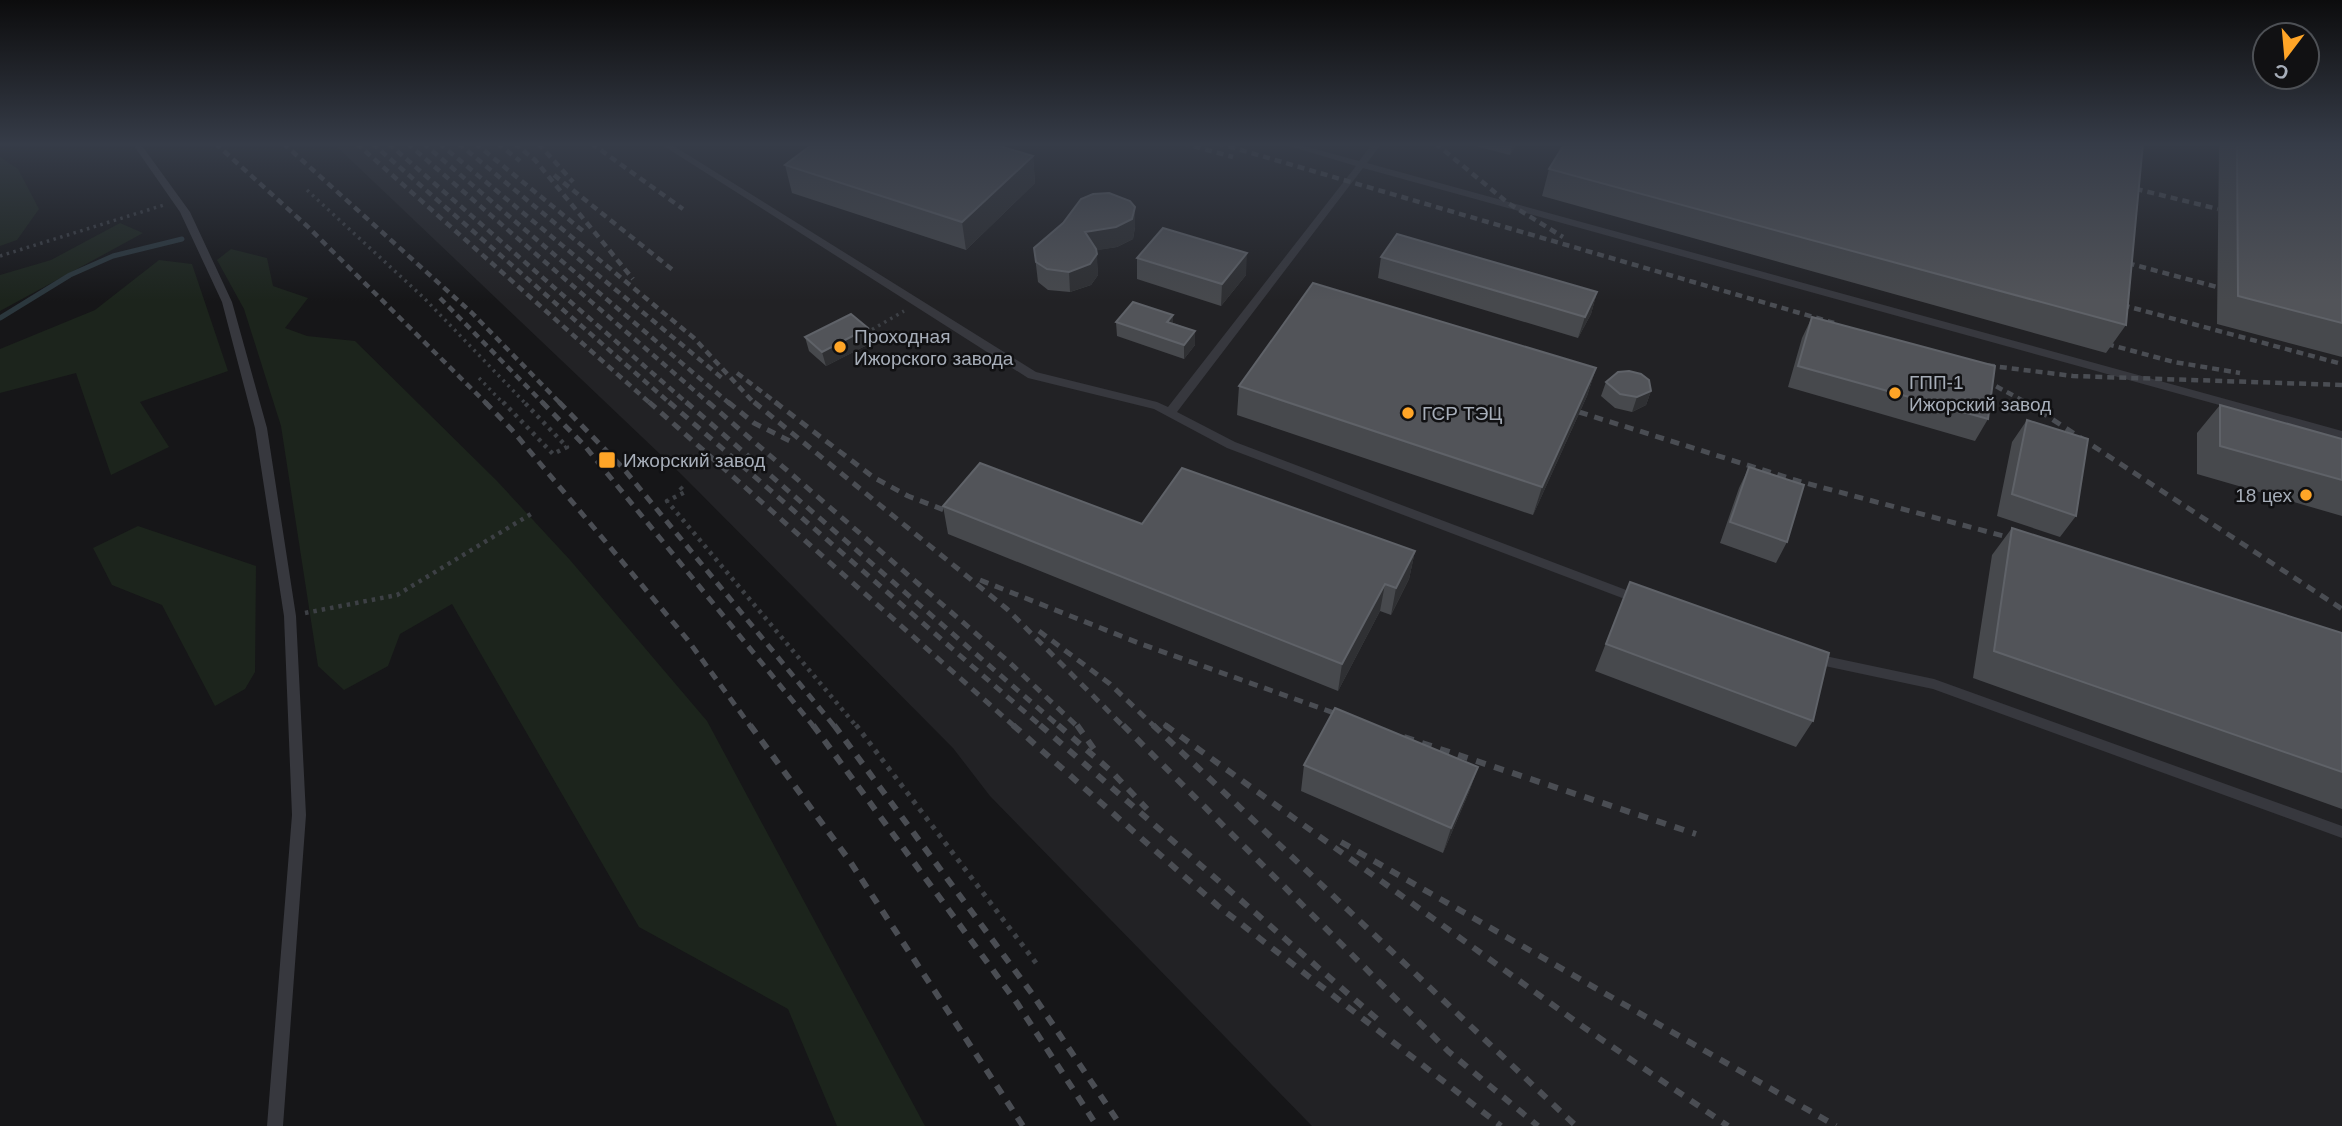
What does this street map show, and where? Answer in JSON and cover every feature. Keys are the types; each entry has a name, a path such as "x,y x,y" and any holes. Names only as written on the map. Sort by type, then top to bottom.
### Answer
{"lane":[{"path":"174,196 185,212 228,302 261,428 290,616 299,816 275,1126"},
{"path":"747,196 1032,375 1157,406 1231,445 1656,606"},
{"path":"1170,412 1337,196"},
{"path":"1472,196 2342,435"},
{"path":"1798,655 1934,684 2342,832"}],"path":[{"path":"312,196 423,297 567,447 554,453"},
{"path":"0,256 178,201"},
{"path":"863,335 918,303"},
{"path":"479,378 560,459"},
{"path":"680,487 685,492 667,502 855,724 1039,967"},
{"path":"290,616 397,595 531,514"}],"shaded area":[{"path":"0,196 32,196 39,209 17,240 0,246"},
{"name":"Ижорский завод","path":"388,196 2342,196 2342,1126 1312,1126 990,796 953,748 682,475"},
{"path":"120,223 143,233 0,311 0,275 51,260"},
{"path":"231,249 267,258 273,286 308,298 285,328 307,336 355,341 497,481 570,560 707,721 925,1126 837,1126 788,1009 639,927 452,604 400,634 388,666 344,690 318,666 281,426 244,309 217,260"},
{"path":"159,260 192,264 228,371 140,402 169,447 111,475 76,373 0,393 0,349 95,310"},
{"path":"138,526 256,566 255,672 245,689 215,706 162,605 112,585 93,548"}],"building":[{"path":"880,196 990,196 962,222"},
{"path":"1089,196 1116,196 1130,201 1135,207 1132,219 1116,227 1085,232 1097,254 1090,264 1069,272 1047,269 1036,262 1034,248 1063,223 1081,199"},
{"path":"1647,196 2138,196 2126,325"},
{"path":"2237,196 2342,196 2342,323 2238,296"},
{"path":"1163,228 1247,253 1222,284 1137,258"},
{"path":"1397,234 1597,292 1585,317 1381,257"},
{"name":"ГСР ТЭЦ","path":"1313,283 1596,368 1542,487 1239,386"},
{"path":"1133,302 1173,315 1167,322 1195,331 1184,345 1116,322"},
{"path":"851,314 868,328 822,352 805,337"},
{"path":"1812,317 1995,366 1988,419 1798,366"},
{"path":"1618,372 1641,374 1649,380 1651,391 1637,397 1620,394 1606,382"},
{"path":"2220,405 2342,439 2342,480 2220,446"},
{"path":"2027,420 2088,439 2076,516 2012,494"},
{"path":"980,463 1142,524 1182,468 1415,551 1396,588 1385,584 1342,664 943,506"},
{"path":"1749,467 1804,485 1787,542 1730,522"},
{"path":"2012,528 2342,633 2342,772 1994,651"},
{"path":"1630,582 1829,653 1813,721 1606,644"},
{"path":"1335,708 1478,767 1451,828 1304,765"}],"waterway":[{"path":"0,318 70,275 113,256 182,239"}],"railway":[{"path":"273,196 485,402"},
{"path":"341,196 472,313 561,404"},
{"path":"415,196 651,404"},
{"path":"432,196 671,404"},
{"path":"448,196 688,404"},
{"path":"468,196 710,404"},
{"path":"485,196 730,404"},
{"path":"502,196 722,378"},
{"path":"522,196 694,338 755,404"},
{"path":"539,196 583,231"},
{"path":"564,196 633,279"},
{"path":"580,196 674,271"},
{"path":"664,196 683,209"},
{"path":"1397,196 1834,323"},
{"path":"1499,196 1563,237"},
{"path":"2163,196 2218,209"},
{"path":"2116,260 2217,287"},
{"path":"440,298 544,404"},
{"path":"2111,302 2342,364"},
{"path":"2107,344 2174,362 2240,373"},
{"path":"1976,364 2073,376 2342,385"},
{"path":"737,373 778,404"},
{"path":"1975,375 2029,404"},
{"path":"485,402 512,430 687,639 751,727"},
{"path":"542,402 584,445 814,727"},
{"path":"559,402 623,468 835,727"},
{"path":"649,402 1015,727"},
{"path":"669,402 1042,727"},
{"path":"686,402 1060,727"},
{"path":"708,402 1010,663 1078,727"},
{"path":"728,402 754,423 790,441"},
{"path":"754,402 1007,609 1124,727"},
{"path":"775,402 873,477 908,496 962,517"},
{"path":"2026,402 2342,609"},
{"path":"1579,412 1798,481 2026,542"},
{"path":"980,580 1141,644 1351,719"},
{"path":"1039,631 1110,684 1155,727"},
{"path":"1164,724 1168,727"},
{"path":"750,725 849,860 1023,1126"},
{"path":"813,725 1017,1003 1097,1126"},
{"path":"834,725 1033,995 1121,1126"},
{"path":"1013,725 1218,906 1501,1126"},
{"path":"1040,725 1377,1019"},
{"path":"1058,725 1111,771 1147,809"},
{"path":"1077,725 1094,749"},
{"path":"1123,725 1448,1051 1538,1126"},
{"path":"1153,725 1576,1126"},
{"path":"1165,725 1582,1026 1728,1126"},
{"path":"1404,737 1696,834"},
{"path":"1341,842 1836,1126"}],"place":[{"name":"Проходная Ижорского завода","path":"840,347"},
{"name":"ГПП-1 Ижорский завод","path":"1895,393"},
{"name":"ГСР ТЭЦ","path":"1408,413"},
{"name":"Ижорский завод","path":"607,460"},
{"name":"18 цех","path":"2306,495"}]}
